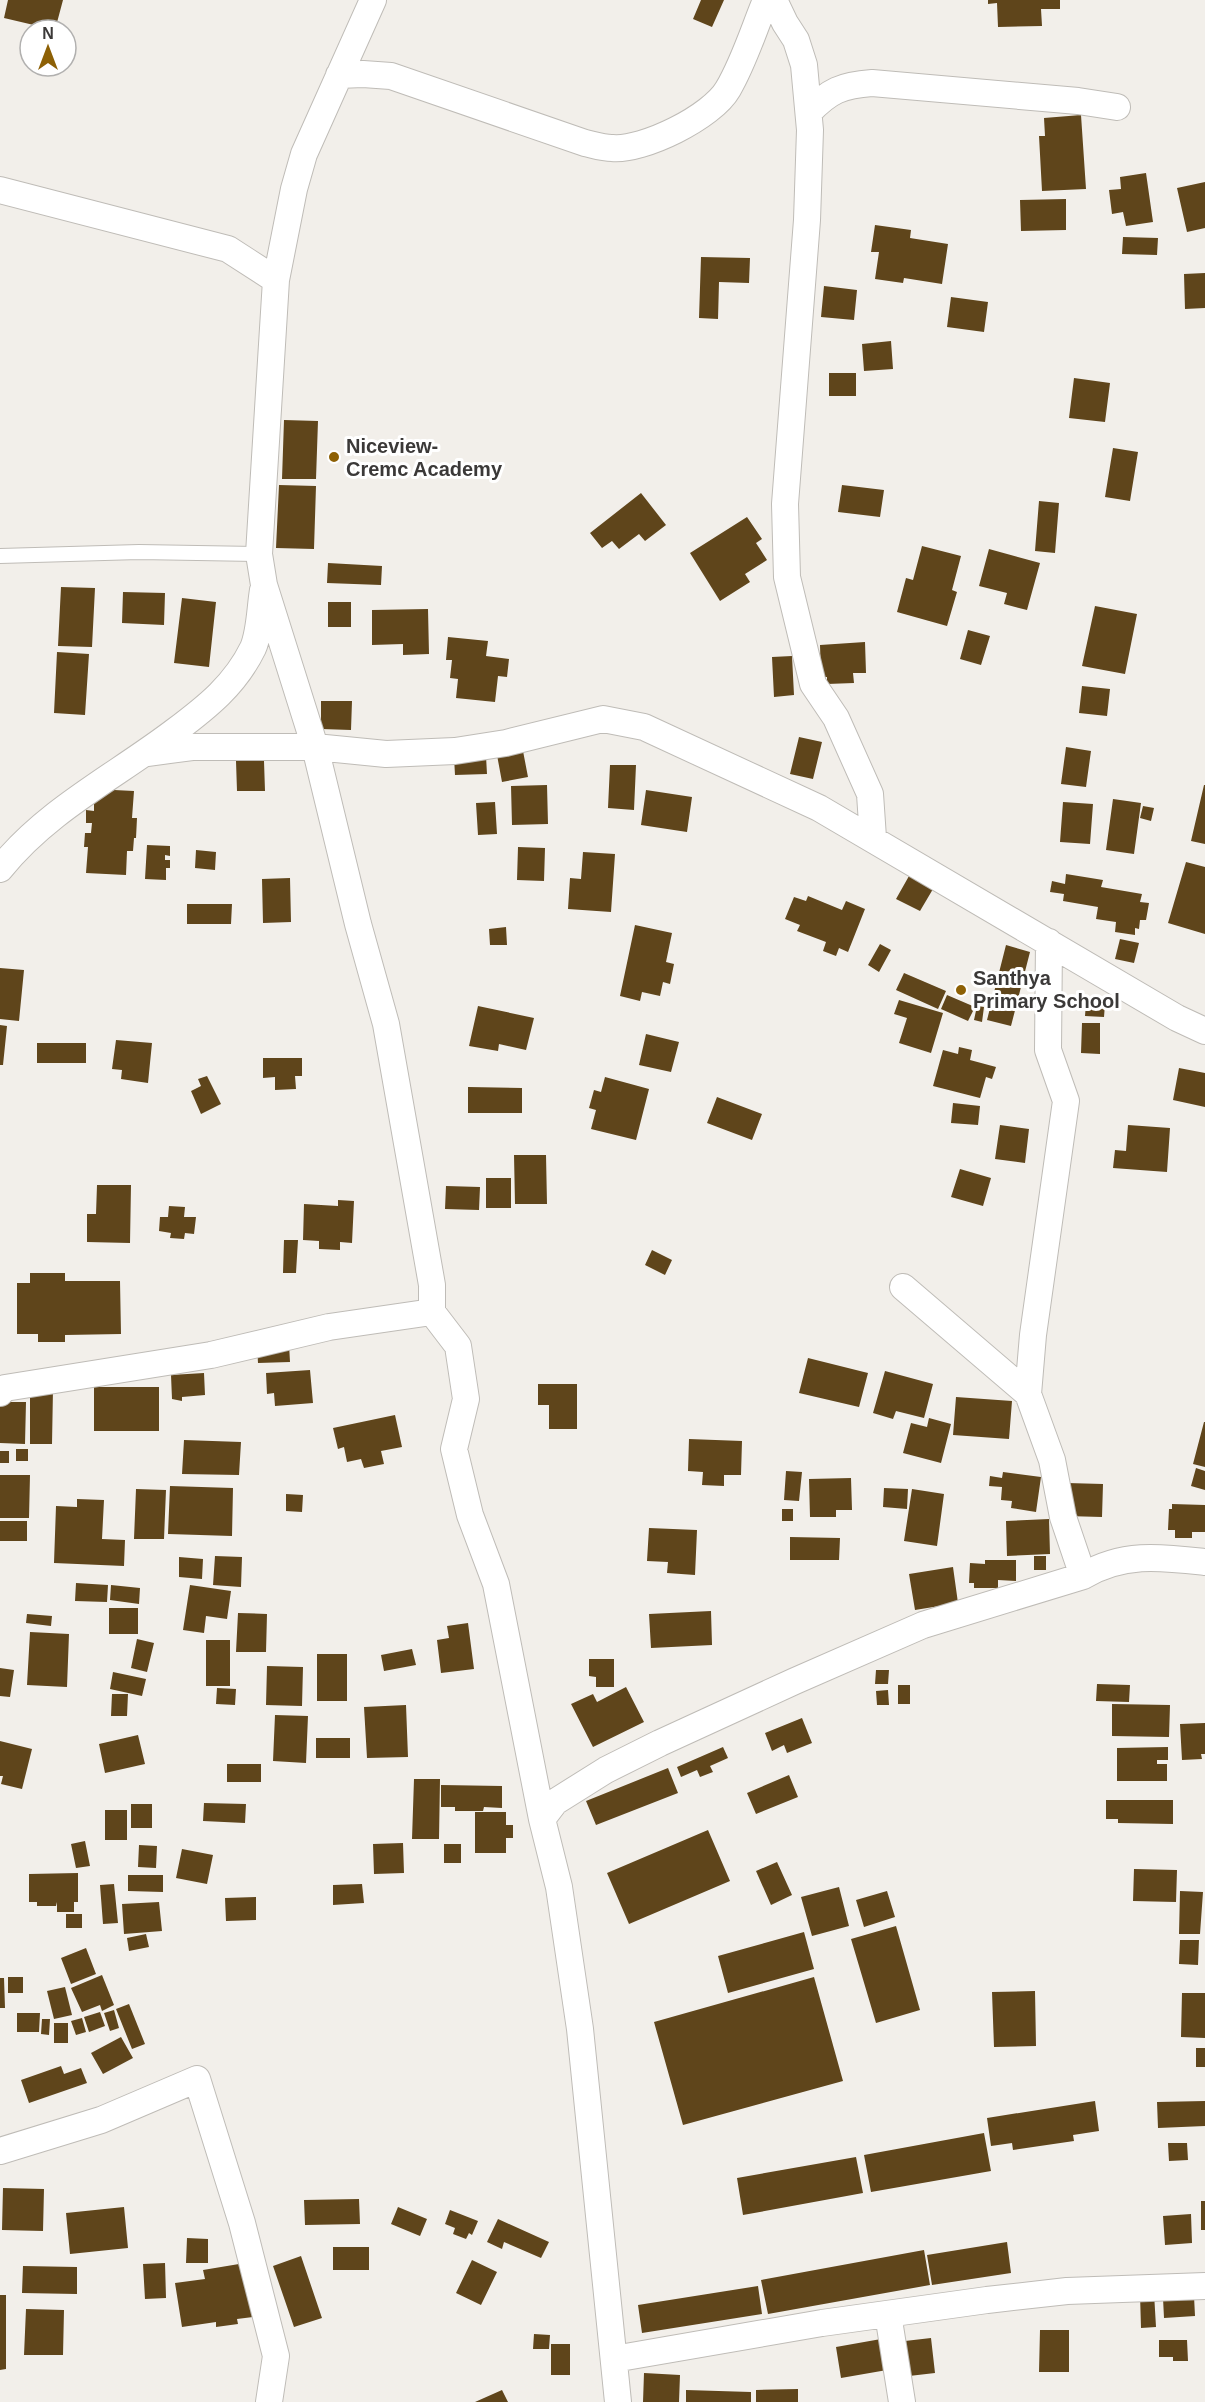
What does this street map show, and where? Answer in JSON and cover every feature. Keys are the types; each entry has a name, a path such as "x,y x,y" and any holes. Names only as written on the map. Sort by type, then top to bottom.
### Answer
{"street":[{"path":"373,0 304,154 294,189 276,280 259,554 264,585 315,747 358,924 386,1024 432,1285 432,1312 458,1346 466,1399 454,1449 470,1515 496,1584 542,1819 559,1887 580,2029 618,2402"},
{"path":"339,75 391,76 585,143 613,149 642,145 685,125 709,108 727,91 766,0"},
{"path":"774,0 784,23 796,40 804,65 809,112 807,220 784,504 787,577 813,684 836,718 870,794 873,838"},
{"path":"809,112 825,96 843,87 872,83 1078,100 1117,107"},
{"path":"0,190 228,249 276,280"},
{"path":"0,869 15,850 57,813 147,753 211,704 234,680 254,646 264,585"},
{"path":"147,753 192,747 315,747 386,754 454,750 506,743 603,718 644,727 819,808 1178,1018 1205,1031"},
{"path":"1049,942 1048,1050 1066,1101 1033,1335 1028,1394 1052,1460 1064,1517 1083,1576"},
{"path":"903,1287 1028,1394"},
{"path":"0,1393 5,1388 211,1354 329,1327 432,1312"},
{"path":"542,1819 555,1802 606,1770 660,1743 923,1625 1083,1576 1102,1565 1145,1557 1205,1562"},
{"path":"0,2151 101,2120 197,2079 242,2223 276,2356 269,2402"},
{"path":"614,2359 822,2323 1067,2291 1205,2286"},
{"path":"888,2314 902,2402"}],"lane":[{"path":"0,556 139,552 259,554"}],"building":[{"path":"8,0 63,0 58,18 18,18 18,21 4,18"},
{"path":"701,0 724,0 712,27 693,19"},
{"path":"988,0 1060,0 1060,9 1041,9 1042,26 998,27 997,3 988,4"},
{"path":"1081,115 1086,189 1042,191 1039,136 1045,136 1044,118"},
{"path":"1146,173 1153,222 1126,226 1123,212 1112,214 1109,190 1121,189 1120,177"},
{"path":"1205,182 1205,228 1187,232 1177,188"},
{"path":"1066,199 1066,230 1021,231 1020,200"},
{"path":"875,225 911,230 910,238 948,244 942,284 904,278 903,283 875,279 879,252 871,252"},
{"path":"1123,237 1158,238 1157,255 1122,254"},
{"path":"701,257 750,258 749,283 719,282 718,319 699,318"},
{"path":"1205,273 1205,308 1185,309 1184,274"},
{"path":"824,286 857,290 854,320 821,317"},
{"path":"951,297 988,302 984,332 947,327"},
{"path":"891,341 893,369 864,371 862,344"},
{"path":"829,373 856,373 856,396 829,396"},
{"path":"1074,378 1110,383 1105,422 1069,418"},
{"path":"284,420 318,421 316,479 282,479"},
{"path":"1113,448 1138,452 1130,501 1105,497"},
{"path":"279,485 316,486 314,549 276,548"},
{"path":"842,485 884,490 880,517 838,512"},
{"path":"641,493 666,525 645,541 639,534 619,549 612,541 602,548 590,533"},
{"path":"1039,501 1059,503 1055,553 1035,551"},
{"path":"747,517 762,539 756,543 767,560 745,574 750,582 720,601 690,553"},
{"path":"922,546 961,556 952,590 957,592 947,626 897,612 906,578 913,580"},
{"path":"989,549 1040,563 1027,610 1004,604 1007,593 979,586"},
{"path":"328,563 382,566 381,585 327,583"},
{"path":"61,587 95,588 92,647 58,646"},
{"path":"123,592 165,593 164,625 122,623"},
{"path":"182,598 216,602 209,667 174,663"},
{"path":"328,602 351,602 351,627 328,627"},
{"path":"1095,606 1137,614 1125,674 1082,666"},
{"path":"428,609 429,654 403,655 403,644 372,645 372,610"},
{"path":"968,630 990,636 981,665 960,659"},
{"path":"448,637 488,641 486,656 509,659 507,677 498,676 495,702 456,698 458,679 450,678 452,660 446,660"},
{"path":"865,642 866,673 853,673 854,683 827,684 827,677 821,677 820,645"},
{"path":"57,652 89,654 85,715 54,713"},
{"path":"792,656 794,695 774,697 772,657"},
{"path":"1082,686 1110,689 1107,716 1079,713"},
{"path":"321,701 352,701 351,730 321,729"},
{"path":"799,737 822,742 813,779 790,774"},
{"path":"1066,747 1091,751 1086,787 1061,784"},
{"path":"523,751 528,777 502,782 497,755"},
{"path":"486,756 487,774 455,775 454,757"},
{"path":"236,761 264,761 265,791 237,791"},
{"path":"610,765 636,765 634,810 608,808"},
{"path":"547,785 548,824 512,825 511,786"},
{"path":"1205,785 1205,844 1191,841"},
{"path":"94,789 134,791 132,818 137,818 136,838 134,838 133,851 127,851 126,875 86,873 88,847 84,847 85,833 91,833 92,823 86,823 86,810 94,811"},
{"path":"646,790 692,797 687,832 641,825"},
{"path":"1113,799 1141,803 1134,854 1106,850"},
{"path":"495,802 497,834 478,835 476,803"},
{"path":"1063,802 1093,804 1090,844 1060,842"},
{"path":"1143,806 1154,808 1151,821 1140,818"},
{"path":"147,845 170,846 170,856 165,855 165,860 170,860 170,868 166,868 166,880 145,879"},
{"path":"518,847 545,848 544,881 517,880"},
{"path":"196,850 216,852 215,870 195,868"},
{"path":"583,852 615,854 611,912 568,909 570,878 581,879"},
{"path":"1186,862 1205,867 1205,934 1168,923"},
{"path":"1066,874 1103,880 1101,887 1142,894 1140,902 1149,903 1146,920 1140,920 1139,929 1135,928 1135,935 1115,932 1116,922 1096,919 1098,907 1063,901 1064,894 1050,892 1052,881 1065,884"},
{"path":"909,876 933,889 920,911 896,899"},
{"path":"290,878 291,922 263,923 262,879"},
{"path":"808,896 842,910 846,901 865,909 848,952 839,948 836,956 823,951 826,942 797,931 800,925 785,919 794,897 806,901"},
{"path":"187,904 232,904 231,924 187,924"},
{"path":"635,925 672,933 666,962 674,964 670,984 663,982 660,996 642,992 640,1001 620,996"},
{"path":"506,927 507,945 490,945 489,929"},
{"path":"1120,939 1139,943 1134,963 1115,959"},
{"path":"880,944 891,950 879,972 868,965"},
{"path":"1006,945 1030,952 1011,1026 987,1020"},
{"path":"0,968 24,970 19,1021 0,1019"},
{"path":"904,973 946,991 938,1009 896,990"},
{"path":"947,995 975,1007 968,1021 941,1009"},
{"path":"899,1000 943,1013 931,1053 899,1043 907,1018 894,1014"},
{"path":"1086,1003 1105,1004 1104,1017 1085,1016"},
{"path":"478,1006 534,1018 526,1050 499,1044 498,1051 469,1046"},
{"path":"977,1006 984,1007 982,1022 974,1020"},
{"path":"1082,1023 1100,1023 1100,1054 1081,1053"},
{"path":"0,1025 7,1026 3,1065 0,1065"},
{"path":"646,1034 679,1042 671,1072 639,1065"},
{"path":"116,1040 152,1043 148,1083 121,1079 122,1070 112,1069"},
{"path":"37,1043 86,1043 86,1063 37,1063"},
{"path":"959,1047 972,1050 970,1060 996,1067 992,1079 986,1077 980,1098 933,1086 943,1050 958,1054"},
{"path":"263,1058 302,1058 302,1076 295,1076 296,1089 275,1090 275,1077 263,1078"},
{"path":"1179,1068 1205,1073 1205,1107 1173,1100"},
{"path":"207,1076 221,1104 201,1114 191,1091 201,1086 198,1079"},
{"path":"605,1077 649,1089 636,1140 591,1129 596,1110 589,1108 594,1090 601,1092"},
{"path":"468,1087 522,1088 522,1113 468,1113"},
{"path":"717,1097 762,1114 752,1140 707,1123"},
{"path":"953,1103 980,1106 978,1125 951,1123"},
{"path":"1000,1125 1029,1129 1025,1163 995,1159"},
{"path":"1128,1125 1170,1128 1167,1172 1113,1168 1115,1150 1126,1151"},
{"path":"514,1155 546,1155 547,1204 515,1204"},
{"path":"960,1169 991,1178 983,1206 951,1197"},
{"path":"486,1178 511,1178 511,1208 486,1208"},
{"path":"97,1185 131,1185 130,1243 87,1242 87,1214 96,1214"},
{"path":"446,1186 480,1187 479,1210 445,1209"},
{"path":"338,1200 354,1201 352,1243 340,1242 340,1250 319,1249 319,1241 303,1240 304,1204 338,1206"},
{"path":"169,1206 185,1207 184,1217 196,1217 194,1234 185,1233 184,1239 170,1238 171,1233 159,1231 160,1217 168,1217"},
{"path":"284,1240 298,1240 296,1273 283,1273"},
{"path":"652,1250 672,1260 665,1275 645,1265"},
{"path":"30,1273 65,1273 65,1281 120,1281 121,1334 65,1335 65,1342 38,1342 38,1334 17,1334 17,1283 30,1283"},
{"path":"289,1344 290,1362 258,1363 257,1346"},
{"path":"808,1358 868,1373 859,1407 799,1393"},
{"path":"310,1370 313,1403 275,1406 274,1393 267,1394 266,1373"},
{"path":"885,1371 933,1384 924,1418 896,1411 893,1419 873,1413"},
{"path":"204,1373 205,1395 182,1397 182,1401 172,1399 171,1375"},
{"path":"538,1384 577,1384 577,1429 549,1429 549,1405 538,1405"},
{"path":"94,1387 159,1387 159,1431 94,1431"},
{"path":"30,1389 53,1389 52,1444 30,1444"},
{"path":"956,1397 1012,1401 1009,1439 953,1435"},
{"path":"0,1402 26,1402 25,1444 0,1443"},
{"path":"395,1415 402,1447 381,1451 384,1464 364,1468 361,1459 347,1462 344,1447 338,1449 333,1428"},
{"path":"929,1418 951,1424 941,1463 903,1453 911,1423 927,1427"},
{"path":"1205,1422 1205,1467 1193,1464"},
{"path":"689,1439 742,1441 741,1475 724,1475 724,1486 702,1485 703,1472 688,1471"},
{"path":"184,1440 241,1442 239,1475 182,1474"},
{"path":"16,1449 28,1449 28,1461 16,1461"},
{"path":"0,1451 9,1451 9,1463 0,1463"},
{"path":"1196,1468 1205,1471 1205,1490 1191,1486"},
{"path":"786,1471 802,1472 799,1501 784,1500"},
{"path":"1003,1472 1041,1477 1036,1512 1011,1508 1012,1501 1001,1500 1002,1487 989,1486 990,1476 1002,1478"},
{"path":"0,1475 30,1475 29,1518 0,1518"},
{"path":"851,1478 852,1510 836,1510 836,1517 810,1517 809,1479"},
{"path":"1067,1483 1103,1484 1102,1517 1066,1516"},
{"path":"170,1486 233,1488 232,1536 168,1534"},
{"path":"884,1488 908,1489 907,1509 883,1507"},
{"path":"136,1489 166,1490 164,1539 134,1539"},
{"path":"912,1489 944,1494 937,1546 904,1541"},
{"path":"286,1494 303,1495 302,1512 286,1511"},
{"path":"77,1499 104,1500 102,1539 125,1540 124,1566 54,1563 56,1506 77,1507"},
{"path":"1172,1504 1205,1505 1205,1532 1192,1532 1192,1538 1175,1538 1175,1530 1168,1530 1169,1509 1172,1509"},
{"path":"782,1509 793,1509 793,1521 782,1521"},
{"path":"1049,1519 1050,1554 1007,1556 1006,1521"},
{"path":"0,1521 27,1521 27,1541 0,1541"},
{"path":"649,1528 697,1530 695,1575 667,1573 668,1562 647,1561"},
{"path":"790,1537 840,1538 839,1560 790,1560"},
{"path":"215,1556 242,1557 241,1587 213,1585"},
{"path":"1034,1556 1046,1556 1046,1570 1034,1570"},
{"path":"179,1557 203,1559 202,1579 179,1577"},
{"path":"985,1560 1016,1560 1016,1581 998,1580 998,1588 974,1588 974,1583 969,1583 970,1563 985,1564"},
{"path":"953,1567 958,1603 915,1610 909,1574"},
{"path":"76,1583 108,1585 107,1602 75,1601"},
{"path":"111,1585 140,1588 139,1604 110,1600"},
{"path":"190,1585 231,1591 227,1619 206,1616 204,1633 183,1630"},
{"path":"109,1608 138,1608 138,1634 109,1634"},
{"path":"711,1611 712,1645 651,1648 649,1614"},
{"path":"238,1613 267,1614 266,1652 236,1652"},
{"path":"27,1614 52,1616 51,1626 26,1623"},
{"path":"468,1623 474,1669 441,1673 437,1640 449,1638 447,1626"},
{"path":"30,1632 69,1634 67,1687 27,1685"},
{"path":"137,1639 154,1643 147,1672 131,1668"},
{"path":"206,1640 230,1640 230,1686 206,1686"},
{"path":"412,1649 416,1665 384,1671 381,1655"},
{"path":"317,1654 347,1654 347,1701 317,1701"},
{"path":"589,1659 614,1659 614,1687 596,1687 596,1677 589,1676"},
{"path":"267,1666 303,1667 302,1706 266,1705"},
{"path":"0,1668 14,1670 10,1697 0,1696"},
{"path":"876,1670 889,1670 888,1684 875,1684"},
{"path":"113,1672 146,1679 142,1696 110,1689"},
{"path":"1097,1684 1130,1685 1129,1702 1096,1701"},
{"path":"898,1685 910,1685 910,1704 898,1704"},
{"path":"626,1687 644,1722 593,1747 571,1704 593,1694 597,1702"},
{"path":"217,1688 236,1689 235,1705 216,1704"},
{"path":"888,1690 889,1705 877,1705 876,1691"},
{"path":"112,1694 128,1694 127,1716 111,1716"},
{"path":"1112,1704 1170,1705 1169,1737 1112,1736"},
{"path":"406,1705 408,1757 367,1758 364,1707"},
{"path":"275,1715 308,1716 306,1763 273,1761"},
{"path":"802,1718 812,1743 787,1753 784,1745 772,1751 765,1733"},
{"path":"1205,1723 1205,1754 1201,1754 1202,1759 1182,1760 1180,1724"},
{"path":"138,1735 145,1764 105,1773 99,1744"},
{"path":"316,1738 350,1738 350,1758 316,1758"},
{"path":"0,1741 32,1749 22,1789 1,1784 3,1776 0,1776"},
{"path":"723,1747 728,1758 710,1766 713,1772 700,1777 697,1770 681,1777 677,1767"},
{"path":"1168,1747 1168,1760 1157,1760 1157,1764 1167,1764 1167,1781 1117,1781 1117,1748"},
{"path":"227,1764 261,1764 261,1782 227,1782"},
{"path":"668,1768 678,1793 596,1825 586,1801"},
{"path":"789,1775 798,1797 756,1814 747,1793"},
{"path":"414,1779 440,1779 439,1839 412,1839"},
{"path":"441,1785 502,1786 502,1808 484,1807 483,1811 455,1811 455,1807 441,1807"},
{"path":"1106,1800 1173,1800 1173,1824 1118,1823 1118,1819 1106,1819"},
{"path":"204,1803 246,1804 245,1823 203,1821"},
{"path":"131,1804 152,1804 152,1828 131,1828"},
{"path":"105,1810 127,1810 127,1840 105,1840"},
{"path":"475,1812 506,1812 506,1825 513,1825 513,1838 506,1838 506,1853 475,1853"},
{"path":"708,1830 730,1881 629,1924 607,1873"},
{"path":"85,1841 90,1866 76,1868 71,1844"},
{"path":"403,1843 404,1873 374,1874 373,1844"},
{"path":"444,1844 461,1844 461,1863 444,1863"},
{"path":"139,1845 157,1846 156,1868 138,1867"},
{"path":"182,1849 213,1855 207,1884 176,1878"},
{"path":"777,1862 792,1895 771,1905 756,1871"},
{"path":"1134,1869 1177,1870 1176,1902 1133,1901"},
{"path":"78,1873 78,1902 74,1902 74,1912 57,1912 57,1902 56,1906 37,1906 37,1902 29,1902 29,1874"},
{"path":"128,1875 163,1875 163,1892 128,1891"},
{"path":"114,1884 118,1923 103,1924 100,1885"},
{"path":"362,1884 364,1903 333,1905 333,1885"},
{"path":"839,1887 849,1926 812,1936 801,1897"},
{"path":"887,1891 895,1917 864,1927 856,1900"},
{"path":"1180,1891 1203,1892 1200,1934 1179,1934"},
{"path":"256,1897 256,1920 226,1921 225,1898"},
{"path":"159,1902 162,1931 124,1934 122,1904"},
{"path":"66,1914 82,1914 82,1928 66,1928"},
{"path":"896,1926 920,2010 876,2023 851,1939"},
{"path":"804,1932 814,1969 728,1993 718,1956"},
{"path":"146,1934 149,1947 129,1951 127,1938"},
{"path":"1180,1940 1199,1940 1198,1965 1179,1964"},
{"path":"86,1948 96,1974 71,1984 61,1958"},
{"path":"102,1975 114,2005 102,2011 100,2005 82,2012 71,1988"},
{"path":"8,1977 23,1977 23,1993 8,1993"},
{"path":"814,1977 843,2081 683,2125 654,2022"},
{"path":"0,1978 4,1978 5,2008 0,2008"},
{"path":"65,1987 72,2015 54,2019 47,1991"},
{"path":"1035,1991 1036,2046 994,2047 992,1992"},
{"path":"1182,1993 1205,1993 1205,2038 1181,2037"},
{"path":"129,2004 145,2044 132,2049 116,2009"},
{"path":"114,2010 119,2028 110,2031 104,2013"},
{"path":"100,2012 105,2026 89,2032 84,2017"},
{"path":"17,2013 40,2013 39,2032 17,2032"},
{"path":"82,2018 86,2032 76,2035 71,2021"},
{"path":"42,2019 50,2019 49,2035 41,2034"},
{"path":"54,2023 68,2023 68,2043 54,2043"},
{"path":"121,2037 133,2058 103,2074 91,2053"},
{"path":"1196,2048 1205,2048 1205,2067 1196,2067"},
{"path":"61,2066 64,2074 81,2068 87,2083 29,2103 21,2080"},
{"path":"1095,2101 1099,2131 1073,2135 1074,2141 1013,2150 1012,2143 991,2146 987,2118"},
{"path":"1205,2101 1205,2126 1158,2128 1157,2102"},
{"path":"984,2133 991,2171 871,2192 864,2155"},
{"path":"1168,2143 1187,2143 1188,2160 1169,2161"},
{"path":"856,2157 863,2193 743,2215 737,2178"},
{"path":"3,2188 44,2189 43,2231 2,2230"},
{"path":"359,2199 360,2224 305,2225 304,2200"},
{"path":"1201,2201 1205,2201 1205,2230 1201,2230"},
{"path":"124,2207 128,2248 70,2254 66,2213"},
{"path":"398,2207 427,2219 420,2236 391,2224"},
{"path":"450,2210 478,2221 472,2235 469,2233 466,2239 453,2234 455,2228 445,2224"},
{"path":"1191,2214 1192,2243 1165,2245 1163,2216"},
{"path":"498,2219 549,2242 541,2258 504,2242 502,2249 487,2242"},
{"path":"187,2238 208,2239 208,2263 186,2263"},
{"path":"1007,2242 1011,2273 932,2285 927,2255"},
{"path":"333,2247 369,2247 369,2270 333,2270"},
{"path":"924,2250 930,2285 768,2314 761,2280"},
{"path":"301,2256 322,2318 294,2327 273,2266"},
{"path":"472,2260 497,2272 481,2305 456,2293"},
{"path":"165,2263 166,2298 145,2299 143,2264"},
{"path":"245,2263 253,2317 237,2319 238,2324 216,2327 216,2322 182,2327 175,2283 205,2279 203,2270"},
{"path":"23,2266 77,2267 77,2294 22,2293"},
{"path":"758,2286 762,2314 642,2333 638,2305"},
{"path":"1154,2293 1156,2327 1141,2328 1140,2294"},
{"path":"0,2295 6,2295 6,2369 0,2370"},
{"path":"1194,2296 1195,2316 1164,2318 1163,2298"},
{"path":"26,2309 64,2310 63,2355 24,2355"},
{"path":"1040,2330 1069,2330 1069,2372 1039,2372"},
{"path":"534,2334 550,2335 549,2349 533,2349"},
{"path":"931,2338 935,2373 909,2376 905,2341"},
{"path":"881,2339 887,2370 841,2378 836,2347"},
{"path":"1159,2340 1187,2340 1188,2361 1173,2361 1173,2357 1159,2357"},
{"path":"551,2344 570,2344 570,2375 551,2375"},
{"path":"644,2373 680,2375 679,2402 643,2402"},
{"path":"798,2389 798,2402 756,2402 756,2390"},
{"path":"502,2390 508,2402 475,2402"},
{"path":"686,2390 751,2392 751,2402 686,2402"}],"place":[{"name":"Niceview- Cremc Academy","path":"334,457"},
{"name":"Santhya Primary School","path":"961,990"}]}
